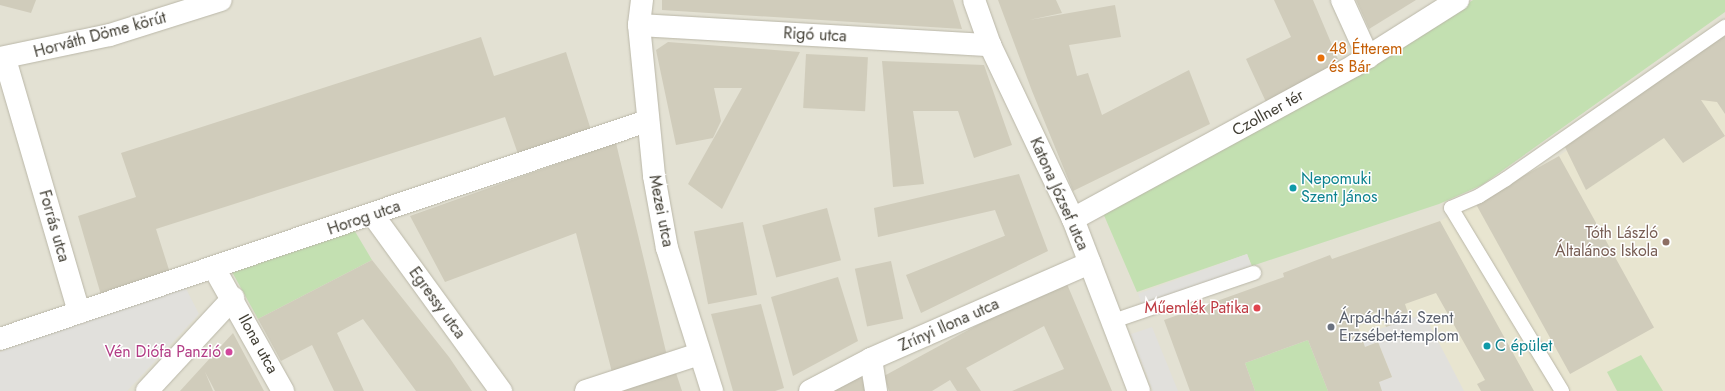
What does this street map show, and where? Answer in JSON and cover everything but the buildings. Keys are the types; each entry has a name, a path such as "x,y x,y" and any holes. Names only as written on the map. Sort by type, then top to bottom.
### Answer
{"street":[{"name":"Horváth Döme körút","path":"2,59 110,35 221,0"},
{"name":"Mezei utca","path":"642,0 639,25 647,121 654,176 667,248 699,354 712,391"},
{"name":"Katona József utca","path":"974,0 990,45 1073,219 1139,391"},
{"path":"1342,0 1368,57"},
{"name":"Czollner tér","path":"1073,219 1368,57 1458,0"},
{"name":"Rigó utca","path":"639,25 990,45"},
{"name":"Forrás utca","path":"2,59 79,312"},
{"name":"Horog utca","path":"79,312 373,215 647,121"},
{"name":"Egressy utca","path":"373,215 501,391"},
{"name":"Zrínyi Ilona utca","path":"810,391 871,359 1090,263"},
{"name":"Ilona utca","path":"214,268 233,298 283,391"},
{"path":"147,391 233,298"},
{"path":"0,339 79,312"},
{"path":"586,391 699,354"},
{"path":"871,359 876,391"}],"lane":[{"path":"1562,391 1451,208 1479,196 1506,179 1725,27"},
{"path":"1113,321 1254,273"}],"shaded area":[{"path":"0,0 1725,0 1725,391 0,391"},
{"path":"1725,36 1725,391 1382,391 1392,377 1378,342 1365,347 1332,259 1440,221 1559,156"},
{"path":"1247,254 1254,273 1145,312 1138,294"},
{"path":"182,281 199,314 127,391 0,391 0,352"},
{"path":"1424,314 1464,391 1382,391 1379,382 1392,377 1378,342 1365,347 1361,335"},
{"path":"1152,327 1178,391 1153,391 1131,334"}],"green space":[{"path":"1473,0 1725,0 1725,12 1482,185 1439,204 1252,266 1247,254 1137,292 1103,213 1423,33"},
{"path":"353,228 372,260 258,319 231,270"},
{"path":"1308,340 1328,391 1255,391 1245,363"},
{"path":"1641,355 1663,391 1617,391 1607,372"}],"place":[{"name":"48 Étterem és Bár","path":"1321,58"},
{"name":"Nepomuki Szent János","path":"1293,188"},
{"name":"Tóth László Általános Iskola","path":"1666,242"},
{"name":"Műemlék Patika","path":"1257,308"},
{"name":"Árpád-házi Szent Erzsébet-templom","path":"1331,327"},
{"name":"C épület","path":"1487,346"},
{"name":"Vén Diófa Panzió","path":"229,352"}]}
